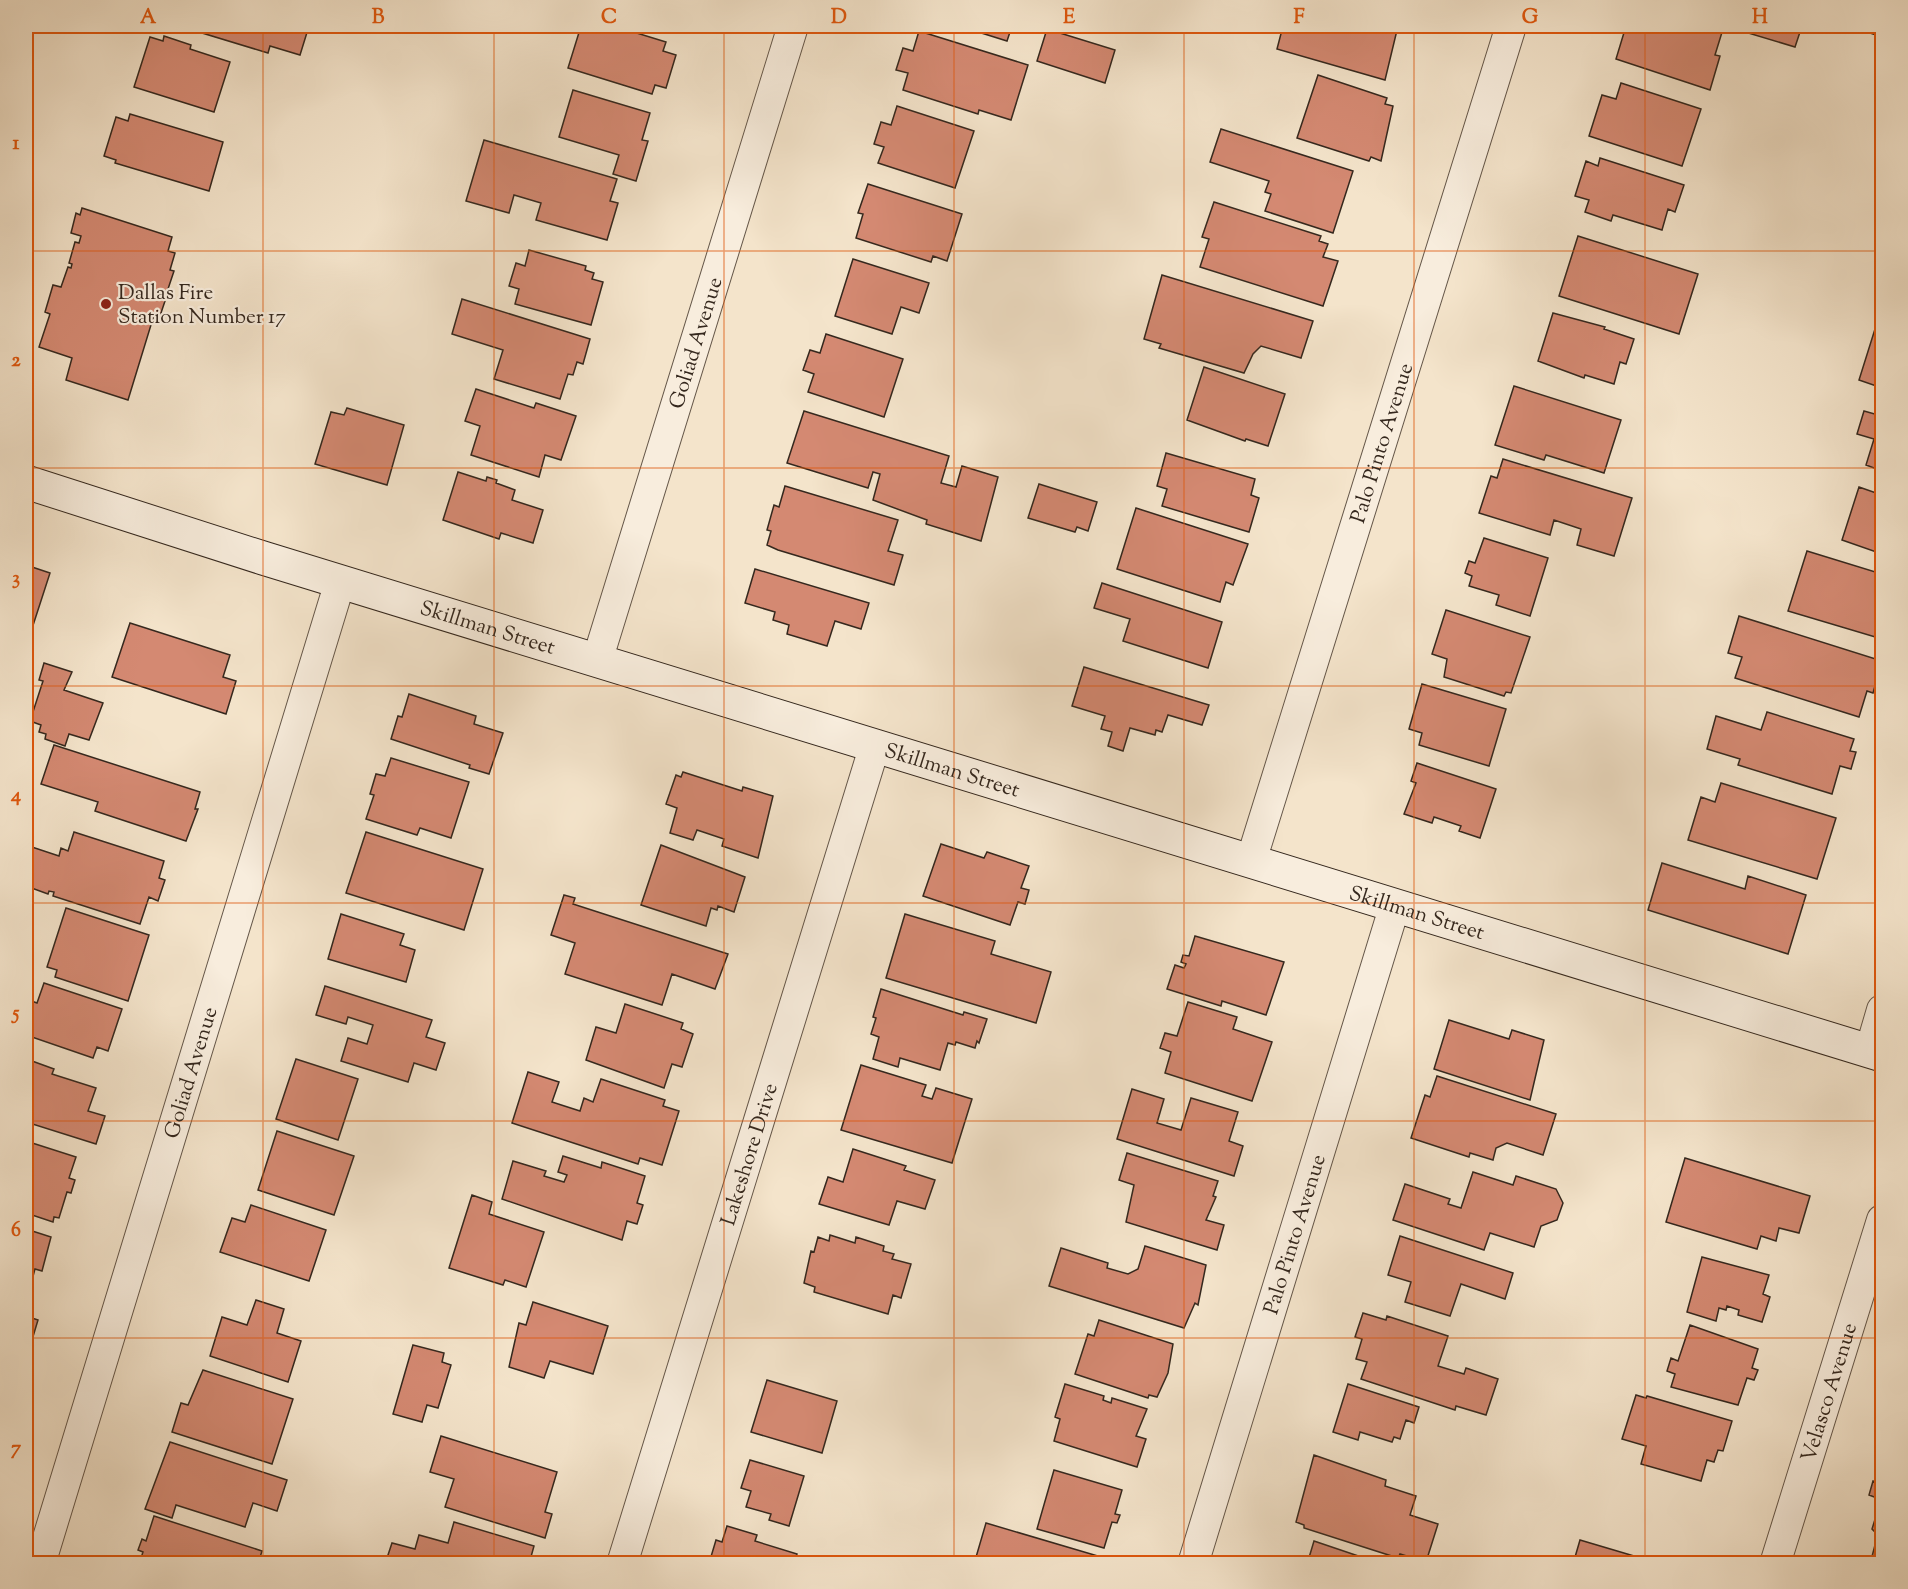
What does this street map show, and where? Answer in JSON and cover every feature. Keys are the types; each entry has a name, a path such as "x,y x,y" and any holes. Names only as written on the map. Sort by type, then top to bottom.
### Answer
{"main road":[{"name":"Skillman Street","path":"26,482 340,582 1876,1053"}],"street":[{"name":"Goliad Avenue","path":"597,661 793,26"},
{"name":"Palo Pinto Avenue","path":"1251,861 1511,26"},
{"name":"Goliad Avenue","path":"40,1563 340,582"},
{"name":"Lakeshore Drive","path":"622,1563 875,746"},
{"name":"Palo Pinto Avenue","path":"1193,1563 1395,905"},
{"path":"1876,1053 1882,1010"},
{"name":"Velasco Avenue","path":"1775,1563 1882,1220"}],"building":[{"path":"179,26 309,26 300,55 270,46 268,53"},
{"path":"581,26 614,26 666,42 663,51 676,55 666,88 655,85 652,94 568,68"},
{"path":"959,26 1012,26 1007,41"},
{"path":"1283,26 1398,26 1385,80 1277,49"},
{"path":"1626,26 1710,26 1723,29 1715,55 1720,56 1710,90 1616,59"},
{"path":"1725,26 1802,26 1795,47"},
{"path":"1872,26 1882,26 1882,37 1870,33"},
{"path":"1047,29 1115,50 1105,83 1037,61"},
{"path":"919,31 1028,65 1011,120 979,110 978,114 903,90 908,73 896,70 903,48 913,51"},
{"path":"164,36 191,45 190,49 230,62 214,112 134,87 150,37 163,41"},
{"path":"1318,75 1387,98 1385,104 1393,106 1381,161 1371,157 1369,161 1297,138"},
{"path":"1621,83 1701,109 1682,166 1589,136 1602,95 1616,99"},
{"path":"573,90 650,113 642,140 648,141 636,181 613,174 619,155 559,137"},
{"path":"897,106 974,131 955,188 878,163 884,147 874,144 881,122 891,125"},
{"path":"130,114 223,142 209,191 115,163 116,160 104,156 116,117 128,121"},
{"path":"1221,129 1353,171 1333,233 1265,211 1271,194 1265,192 1269,181 1210,162"},
{"path":"484,140 617,179 610,201 618,203 607,240 536,220 541,203 514,195 509,213 466,201"},
{"path":"1600,158 1684,185 1675,212 1668,209 1662,230 1613,215 1611,221 1585,212 1589,200 1575,196 1586,161 1598,166"},
{"path":"868,184 962,214 947,261 933,256 931,262 856,238 863,214 858,213"},
{"path":"1214,202 1321,236 1319,241 1328,244 1323,257 1338,261 1323,306 1200,267 1209,239 1202,237"},
{"name":"Dallas Fire Station Number 17","path":"82,208 172,237 168,251 175,253 170,270 174,271 167,292 163,290 162,294 167,295 160,316 154,315 128,400 66,380 72,358 39,347 50,314 45,312 53,285 61,287 68,267 71,268 72,264 69,263 75,242 79,243 81,236 71,233 76,213 80,215"},
{"path":"1578,236 1698,274 1679,334 1559,296"},
{"path":"529,250 586,266 585,270 594,273 592,279 603,282 591,325 515,304 519,289 509,286 516,263 525,266"},
{"path":"853,259 929,283 919,313 901,307 892,334 835,316"},
{"path":"1162,275 1313,321 1301,358 1261,346 1253,354 1244,373 1159,348 1161,344 1144,339"},
{"path":"462,299 590,339 583,364 577,362 573,375 568,374 560,399 494,379 503,350 452,334"},
{"path":"1553,313 1605,327 1604,329 1634,339 1626,364 1620,362 1614,384 1585,375 1584,378 1538,361"},
{"path":"1875,329 1882,332 1882,388 1859,380"},
{"path":"826,334 903,359 884,417 808,392 814,374 803,370 810,350 820,353"},
{"path":"1204,367 1285,394 1268,446 1246,439 1245,441 1187,420"},
{"path":"1514,386 1621,420 1604,473 1546,455 1544,460 1495,445"},
{"path":"476,389 534,408 536,403 576,416 561,460 545,455 539,477 471,455 480,426 465,421"},
{"path":"347,408 404,425 387,485 315,464 331,412 344,415"},
{"path":"804,411 949,456 941,483 956,487 962,466 998,477 981,541 926,524 927,520 873,500 880,474 873,472 868,488 787,463"},
{"path":"1864,411 1882,416 1882,471 1866,465 1874,439 1857,434"},
{"path":"1166,453 1255,479 1251,495 1259,498 1249,532 1162,506 1167,489 1157,486"},
{"path":"1503,459 1632,498 1614,556 1577,545 1581,529 1554,520 1550,535 1479,513 1491,476 1497,478"},
{"path":"458,472 486,481 487,477 497,480 496,483 515,490 512,500 543,510 533,543 501,533 499,539 443,520"},
{"path":"1039,484 1097,502 1088,531 1077,527 1075,532 1028,518"},
{"path":"785,486 898,520 888,551 903,555 894,585 767,545 771,531 767,530 774,505 779,507"},
{"path":"1859,487 1882,495 1882,554 1842,540"},
{"path":"1136,508 1248,544 1233,585 1226,582 1220,602 1117,569"},
{"path":"1484,538 1548,558 1530,616 1496,605 1499,595 1469,586 1472,576 1465,573 1469,561 1475,563"},
{"path":"1807,551 1882,574 1882,639 1788,611"},
{"path":"26,565 50,573 26,647"},
{"path":"755,569 869,603 861,629 835,621 827,646 787,634 789,625 773,620 775,612 745,603"},
{"path":"1102,583 1222,622 1208,668 1123,641 1130,619 1094,608"},
{"path":"1446,610 1530,637 1511,693 1506,692 1504,696 1444,677 1447,659 1432,654"},
{"path":"1739,616 1882,661 1873,693 1867,691 1859,717 1735,678 1742,657 1728,653"},
{"path":"130,623 230,655 223,677 236,681 226,714 112,677"},
{"path":"44,663 72,672 64,690 103,703 89,740 69,734 65,746 45,739 46,734 39,732 41,725 30,721 43,681 39,680"},
{"path":"1084,667 1209,705 1202,725 1168,715 1162,732 1156,730 1155,735 1130,728 1123,751 1108,746 1112,732 1101,729 1105,716 1072,706"},
{"path":"1422,684 1506,709 1489,766 1419,745 1422,733 1409,729"},
{"path":"409,694 476,716 474,724 503,733 489,774 469,768 470,765 391,739 398,716 402,717"},
{"path":"1767,712 1854,739 1850,751 1856,752 1851,769 1840,766 1832,794 1738,765 1740,759 1707,749 1716,716 1761,730"},
{"path":"54,745 200,792 195,809 198,809 186,841 95,811 98,802 41,784"},
{"path":"391,758 469,782 451,838 420,828 417,835 366,819 374,795 370,794 376,774 385,776"},
{"path":"1417,763 1496,789 1480,838 1459,831 1461,826 1434,817 1432,823 1404,814 1416,783 1411,781"},
{"path":"683,772 742,791 743,787 773,796 758,858 722,846 724,839 697,830 693,840 670,833 677,808 666,804 676,775 681,777"},
{"path":"1721,783 1836,818 1817,879 1688,840 1701,797 1715,802"},
{"path":"74,832 164,861 159,878 165,880 158,901 149,897 140,924 53,896 54,892 49,891 48,894 26,886 26,845 59,856 61,848 68,851"},
{"path":"366,832 483,869 464,930 346,893"},
{"path":"941,844 984,858 987,852 1029,866 1021,888 1029,890 1025,904 1018,902 1010,925 923,896"},
{"path":"661,845 745,877 734,912 718,906 717,910 711,908 706,926 641,905"},
{"path":"1662,863 1745,889 1748,876 1806,895 1788,954 1648,910"},
{"path":"564,895 575,898 573,904 728,954 715,989 672,974 662,1005 565,974 575,943 551,935"},
{"path":"66,908 149,935 128,1001 55,977 57,970 47,967"},
{"path":"341,914 404,934 400,945 415,950 406,982 328,959"},
{"path":"905,914 995,941 991,954 1051,972 1036,1023 886,978"},
{"path":"1195,936 1284,962 1266,1015 1222,1001 1221,1006 1167,989 1175,965 1184,968 1186,964 1181,962 1183,955 1189,956"},
{"path":"44,983 122,1009 108,1051 97,1047 93,1058 26,1035 26,999 37,1003"},
{"path":"325,986 432,1020 426,1037 445,1043 436,1070 414,1063 408,1082 341,1061 348,1038 367,1044 373,1025 348,1017 346,1024 316,1015"},
{"path":"881,989 963,1015 964,1012 987,1019 979,1043 977,1041 975,1048 956,1042 955,1045 948,1043 940,1070 900,1058 898,1067 873,1059 879,1037 871,1034"},
{"path":"1188,1002 1237,1017 1233,1029 1272,1042 1252,1101 1165,1073 1171,1052 1160,1048 1165,1033 1177,1036"},
{"path":"625,1004 683,1023 681,1029 693,1034 682,1067 672,1064 664,1088 586,1060 596,1027 616,1033"},
{"path":"1449,1020 1509,1039 1512,1030 1544,1040 1530,1100 1434,1069"},
{"path":"296,1059 358,1079 338,1140 276,1119"},
{"path":"32,1061 54,1069 52,1074 96,1088 88,1111 105,1116 96,1144 26,1122 26,1065 30,1066"},
{"path":"861,1065 926,1085 922,1096 932,1099 936,1088 972,1099 952,1163 841,1130"},
{"path":"528,1072 559,1082 552,1102 580,1111 584,1098 593,1102 601,1079 665,1100 663,1106 679,1111 662,1165 640,1158 638,1164 512,1123"},
{"path":"1437,1076 1556,1114 1543,1155 1507,1143 1496,1148 1493,1160 1470,1153 1469,1157 1411,1138 1425,1095 1430,1097"},
{"path":"1132,1089 1164,1099 1157,1123 1181,1130 1191,1098 1238,1112 1229,1141 1243,1146 1234,1176 1117,1139"},
{"path":"277,1131 354,1156 334,1215 258,1190"},
{"path":"26,1141 76,1157 69,1178 75,1180 71,1193 67,1192 59,1218 54,1217 53,1222 26,1213"},
{"path":"853,1149 906,1166 904,1170 935,1180 925,1209 897,1201 889,1225 819,1204 828,1177 843,1182"},
{"path":"1127,1153 1218,1181 1213,1196 1216,1197 1206,1220 1224,1225 1217,1250 1126,1222 1134,1185 1119,1180"},
{"path":"563,1156 601,1168 602,1162 645,1176 637,1203 643,1205 637,1224 627,1221 622,1240 502,1199 513,1161 546,1171 544,1176 564,1182 567,1175 558,1172"},
{"path":"1685,1158 1810,1196 1799,1233 1779,1228 1776,1241 1761,1236 1757,1249 1666,1222"},
{"path":"1473,1172 1513,1185 1516,1176 1556,1189 1563,1203 1557,1220 1541,1226 1534,1247 1490,1233 1484,1250 1393,1220 1405,1184 1450,1199 1448,1204 1461,1208"},
{"path":"472,1195 492,1202 489,1214 544,1232 526,1287 505,1280 503,1285 449,1268"},
{"path":"251,1205 326,1230 309,1281 220,1252 232,1218 245,1222"},
{"path":"26,1229 51,1237 42,1271 35,1269 26,1302"},
{"path":"830,1235 855,1243 856,1237 884,1246 883,1251 894,1254 892,1259 911,1264 901,1298 893,1295 888,1314 814,1292 815,1287 804,1283 811,1251 814,1252 818,1237 829,1241"},
{"path":"1400,1236 1513,1273 1505,1299 1461,1284 1450,1316 1405,1302 1411,1282 1388,1275"},
{"path":"1145,1246 1206,1265 1198,1305 1195,1303 1184,1328 1049,1286 1061,1248 1108,1263 1107,1268 1128,1274 1138,1269"},
{"path":"1702,1257 1769,1275 1763,1294 1770,1297 1762,1322 1738,1315 1739,1310 1727,1306 1726,1310 1719,1308 1716,1321 1687,1312"},
{"path":"256,1300 284,1309 277,1333 301,1341 288,1382 210,1356 222,1317 247,1325"},
{"path":"533,1302 608,1326 593,1374 550,1361 544,1378 509,1367 519,1323 526,1325"},
{"path":"1363,1313 1386,1320 1387,1316 1448,1336 1438,1366 1464,1374 1466,1368 1498,1379 1486,1415 1456,1406 1455,1410 1361,1379 1367,1362 1356,1359 1362,1339 1355,1337"},
{"path":"26,1316 38,1320 26,1360"},
{"path":"1099,1320 1173,1344 1168,1373 1157,1397 1149,1395 1148,1398 1075,1374 1088,1334 1094,1336"},
{"path":"1690,1325 1758,1349 1752,1368 1758,1370 1754,1380 1747,1378 1738,1405 1671,1387 1675,1374 1667,1371 1671,1358 1678,1361"},
{"path":"413,1345 444,1353 442,1362 451,1365 438,1408 427,1405 422,1422 393,1414"},
{"path":"203,1370 293,1399 272,1464 172,1432 181,1403 188,1405"},
{"path":"767,1380 837,1401 822,1453 751,1432"},
{"path":"1065,1384 1104,1396 1103,1400 1111,1403 1112,1398 1147,1409 1136,1436 1146,1439 1137,1467 1054,1441 1060,1419 1055,1417"},
{"path":"1348,1384 1419,1407 1414,1423 1406,1420 1400,1439 1394,1437 1392,1442 1360,1432 1358,1440 1333,1432"},
{"path":"1636,1395 1646,1398 1647,1396 1732,1421 1723,1451 1718,1450 1714,1462 1707,1460 1701,1481 1641,1464 1646,1446 1622,1439"},
{"path":"441,1436 557,1472 545,1512 552,1514 545,1538 445,1507 454,1479 430,1472"},
{"path":"170,1442 287,1480 277,1511 253,1503 245,1527 176,1505 172,1518 145,1509"},
{"path":"1314,1455 1386,1480 1385,1486 1416,1496 1410,1515 1438,1524 1426,1562 1400,1554 1398,1558 1304,1528 1304,1525 1296,1522"},
{"path":"750,1460 804,1476 789,1526 769,1520 771,1514 746,1507 751,1491 741,1488"},
{"path":"1054,1470 1122,1490 1115,1514 1120,1515 1117,1523 1112,1522 1104,1548 1037,1529"},
{"path":"1873,1481 1882,1485 1882,1500 1869,1495"},
{"path":"1877,1513 1882,1515 1882,1535 1872,1529"},
{"path":"154,1516 262,1551 258,1564 139,1564 143,1552 138,1550 142,1539 146,1541"},
{"path":"454,1522 534,1546 529,1564 385,1564 392,1543 415,1549 419,1535 448,1543"},
{"path":"986,1523 1108,1559 1107,1564 974,1564"},
{"path":"727,1526 757,1535 755,1541 797,1554 794,1564 716,1564 710,1560 716,1540 722,1542"},
{"path":"1580,1540 1661,1564 1573,1564"},
{"path":"1314,1541 1382,1564 1299,1564 1301,1559 1308,1561"},
{"path":"1875,1545 1882,1548 1882,1564 1870,1564"}],"place":[{"name":"Dallas Fire Station Number 17","path":"106,304"}]}
